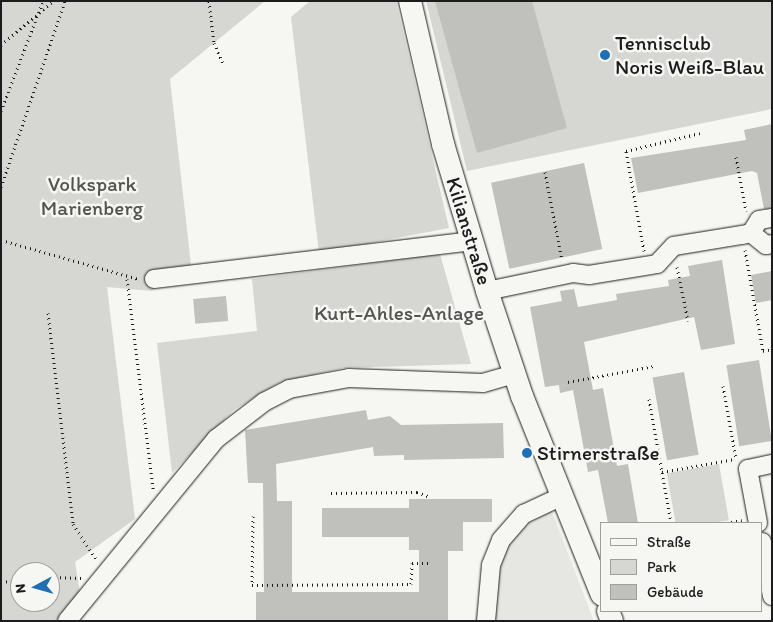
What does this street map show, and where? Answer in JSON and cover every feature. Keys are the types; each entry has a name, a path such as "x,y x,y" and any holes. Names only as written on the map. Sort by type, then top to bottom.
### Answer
{"main road":[{"name":"Kilianstraße","path":"410,1 471,241 486,291 514,374 600,590"}],"street":[{"path":"747,234 759,220 772,218"},
{"path":"486,291 565,274 657,264 674,246 747,234 766,245 772,244"},
{"path":"154,279 471,241"},
{"path":"67,621 102,577 157,514 216,439 235,422 288,389 349,378 483,383 514,374"},
{"path":"758,522 742,464 772,464"},
{"path":"486,621 492,565 501,540 524,514 562,496"},
{"path":"763,547 772,596"}],"path":[{"path":"1,112 43,1"},
{"path":"1,45 53,1"},
{"path":"1,187 65,1"},
{"path":"209,1 214,43 224,65"},
{"path":"647,266 626,151 700,133"},
{"path":"736,157 763,351 772,349"},
{"path":"545,172 565,274"},
{"path":"1,240 127,279 154,279"},
{"path":"674,246 688,320"},
{"path":"127,279 157,514"},
{"path":"48,314 73,524 102,577"},
{"path":"568,382 654,366"},
{"path":"662,472 742,464 723,386"},
{"path":"649,399 671,522"},
{"path":"331,493 417,492 430,497"},
{"path":"253,516 252,584 411,584 412,563 430,563"},
{"path":"60,576 76,575 102,577"}],"shaded area":[{"path":"550,506 594,621 475,621 503,534"}],"green space":[{"name":"Volkspark Marienberg","path":"1,1 265,1 170,79 191,265 152,291 107,287 135,519 75,562 80,593 56,621 1,621"},
{"path":"310,1 396,1 449,228 319,253 291,17"},
{"name":"Tennisclub Noris Weiß-Blau","path":"426,1 772,1 772,109 467,171"},
{"name":"Kurt-Ahles-Anlage","path":"440,254 471,364 343,368 280,382 234,410 172,473 157,343 257,331 252,279"},
{"path":"719,464 729,520 675,522 667,473"}],"building":[{"path":"435,1 532,1 567,128 477,153"},
{"path":"772,124 772,208 764,209 757,173 752,171 638,193 631,158 746,140 744,130"},
{"path":"584,163 602,249 509,269 491,183"},
{"path":"722,260 735,344 701,350 694,317 584,342 593,390 603,388 617,466 628,464 638,522 608,522 598,470 588,472 573,390 560,393 559,385 545,387 530,307 562,301 560,291 574,289 578,307 617,300 616,294 669,286 668,280 690,276 688,266"},
{"path":"772,271 772,300 756,303 751,275"},
{"path":"226,296 228,321 195,324 193,299"},
{"path":"759,360 772,441 739,446 726,365"},
{"path":"684,372 699,455 667,460 652,378"},
{"path":"366,410 368,420 390,416 401,425 503,423 504,458 404,460 404,455 374,456 373,447 276,464 277,501 292,501 292,592 419,592 419,550 409,550 409,537 322,537 322,508 409,508 409,499 492,499 492,522 463,522 463,551 448,551 448,621 256,621 256,592 264,592 263,483 248,483 245,430"}],"place":[{"name":"Tennisclub Noris Weiß-Blau","path":"605,55"},
{"name":"Stirnerstraße","path":"527,453"}]}
